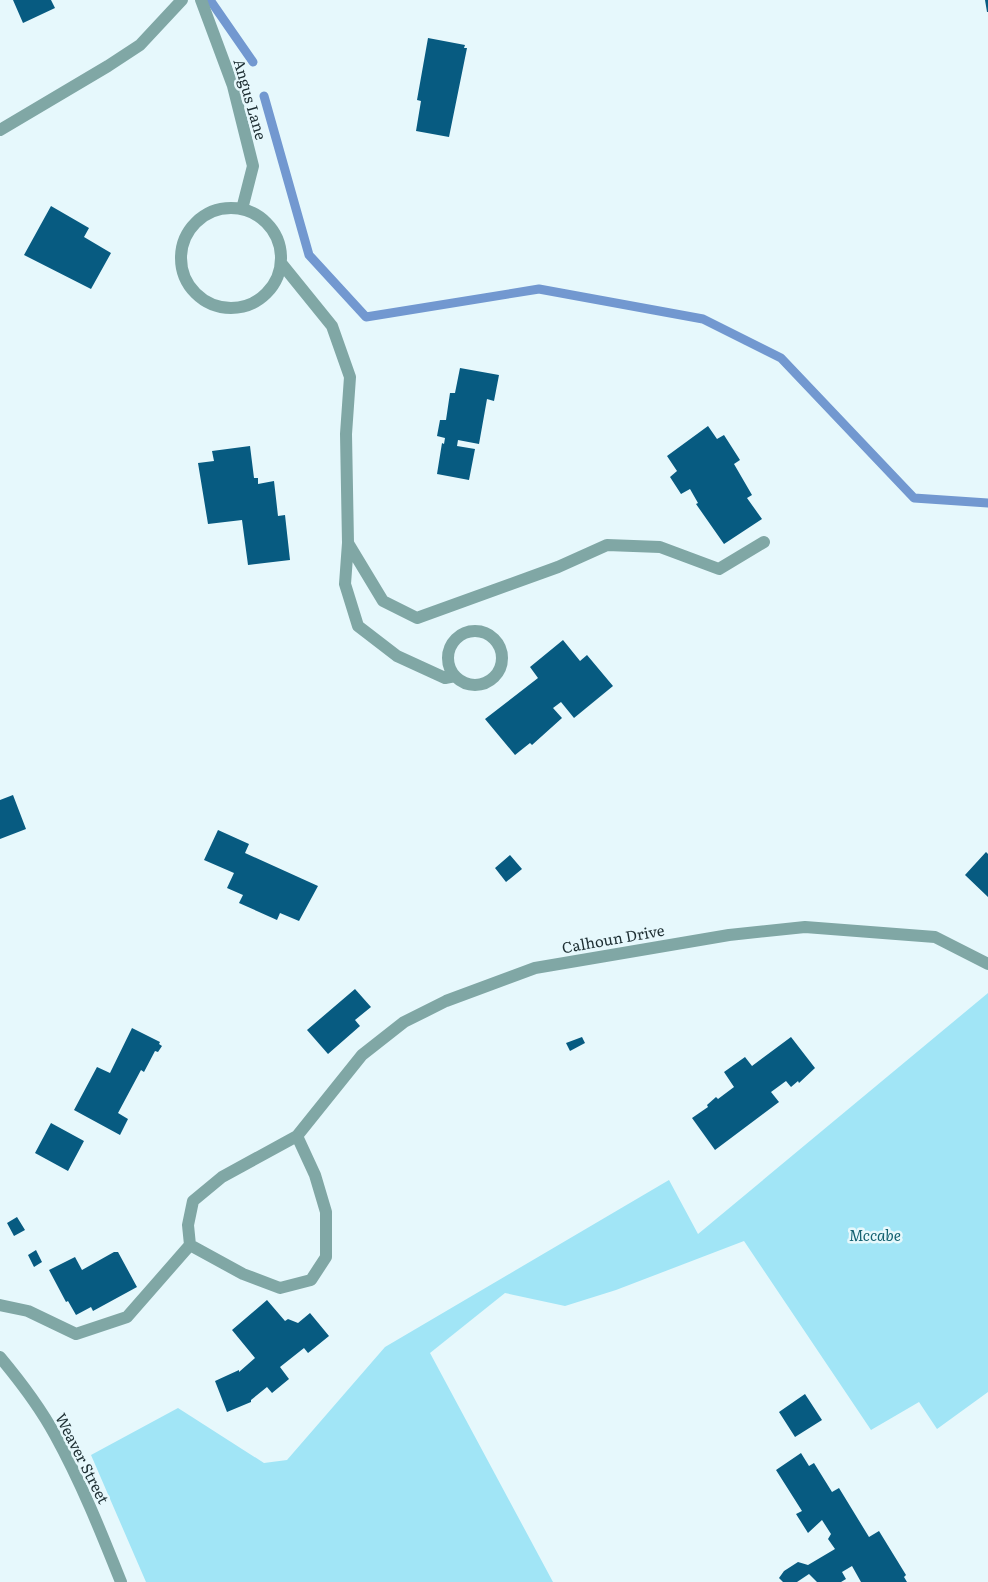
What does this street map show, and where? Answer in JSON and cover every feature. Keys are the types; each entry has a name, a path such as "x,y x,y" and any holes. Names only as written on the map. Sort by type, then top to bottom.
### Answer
{"street":[{"path":"0,130 140,45 182,0"},
{"name":"Angus Lane","path":"201,0 233,86 253,166 242,209"},
{"path":"224,208 242,209 257,215 272,228 280,247 281,263 276,280 260,299 244,306 226,308 210,304 190,288 183,275 181,250 190,228 210,212 224,208"},
{"path":"281,263 332,326 350,377 346,434 348,543 345,584 358,626 397,656 445,678 455,676 469,684 479,685 492,678 498,671 502,656 496,640 480,631 470,631 456,637 451,645 447,660 449,669 455,676"},
{"path":"348,543 383,601 417,618 558,567 607,545 660,547 719,569 764,542"},
{"name":"Calhoun Drive","path":"190,1245 188,1225 193,1201 222,1177 297,1136 362,1055 404,1022 446,1001 535,968 728,935 805,927 935,937 988,964"},
{"path":"0,1305 28,1311 76,1334 127,1317 190,1245 243,1274 280,1288 311,1280 326,1257 326,1212 315,1175 297,1136"},
{"name":"Weaver Street","path":"0,1357 25,1388 55,1434 96,1520 121,1582"}],"green space":[{"name":"Mccabe","path":"988,993 988,1392 937,1429 919,1402 871,1430 744,1241 616,1290 565,1306 505,1293 430,1353 553,1582 146,1582 91,1455 178,1408 264,1463 287,1460 385,1347 669,1180 698,1234"}],"building":[{"path":"13,0 51,0 55,8 23,23"},
{"path":"985,0 988,0 988,12 987,12"},
{"path":"428,38 465,45 464,48 467,48 449,137 416,131 421,101 417,100"},
{"path":"51,206 89,228 84,237 111,253 91,289 24,255"},
{"path":"460,368 499,375 494,401 487,399 479,444 458,440 457,446 475,449 469,480 437,474 442,443 444,444 445,438 437,436 440,420 446,420 450,393 455,393"},
{"path":"708,426 717,439 724,435 740,460 734,464 752,495 747,498 762,519 724,544 696,504 698,503 690,489 681,494 670,477 677,471 667,456"},
{"path":"250,446 254,478 258,478 258,484 274,481 278,516 285,515 290,560 248,565 242,520 208,524 198,463 214,461 212,451"},
{"path":"563,640 580,661 587,655 613,686 574,718 561,702 553,708 562,718 532,745 530,743 515,755 485,719 538,678 530,667"},
{"path":"13,795 26,829 0,839 0,800"},
{"path":"218,830 249,844 245,853 318,886 299,921 280,913 277,920 239,903 243,895 227,888 234,873 204,860"},
{"path":"986,852 988,854 988,897 965,875"},
{"path":"510,855 522,869 506,882 495,868"},
{"path":"355,989 371,1007 355,1020 360,1026 328,1054 307,1030"},
{"path":"132,1028 160,1042 159,1044 162,1046 158,1052 155,1051 144,1072 141,1070 118,1113 128,1119 120,1135 74,1110 97,1067 110,1073"},
{"path":"582,1037 585,1043 570,1051 566,1043"},
{"path":"791,1037 815,1068 799,1083 798,1081 791,1087 786,1081 771,1092 779,1102 715,1150 692,1118 708,1107 707,1105 716,1097 718,1099 734,1087 724,1072 745,1057 752,1066"},
{"path":"51,1123 84,1141 68,1171 35,1153"},
{"path":"17,1217 25,1230 14,1236 7,1223"},
{"path":"36,1250 42,1262 34,1267 28,1255"},
{"path":"114,1252 118,1252 137,1287 93,1311 91,1307 76,1315 68,1301 66,1302 49,1270 75,1257 82,1270"},
{"path":"267,1300 285,1321 288,1319 298,1323 310,1313 329,1336 308,1353 304,1348 280,1367 289,1379 272,1393 267,1387 251,1402 227,1412 215,1381 239,1370 239,1372 255,1358 232,1330"},
{"path":"805,1394 822,1420 795,1437 779,1412"},
{"path":"801,1453 809,1466 814,1463 832,1492 839,1488 869,1537 879,1531 906,1575 904,1577 907,1582 861,1582 852,1566 842,1572 846,1579 841,1582 817,1582 809,1574 797,1582 783,1582 779,1578 784,1571 798,1562 808,1565 835,1549 828,1539 831,1534 822,1520 808,1533 796,1514 802,1511 776,1470"}],"waterway":[{"path":"210,0 253,62"},
{"path":"264,96 309,255 366,317 539,289 703,319 781,358 914,498 988,503"}]}
